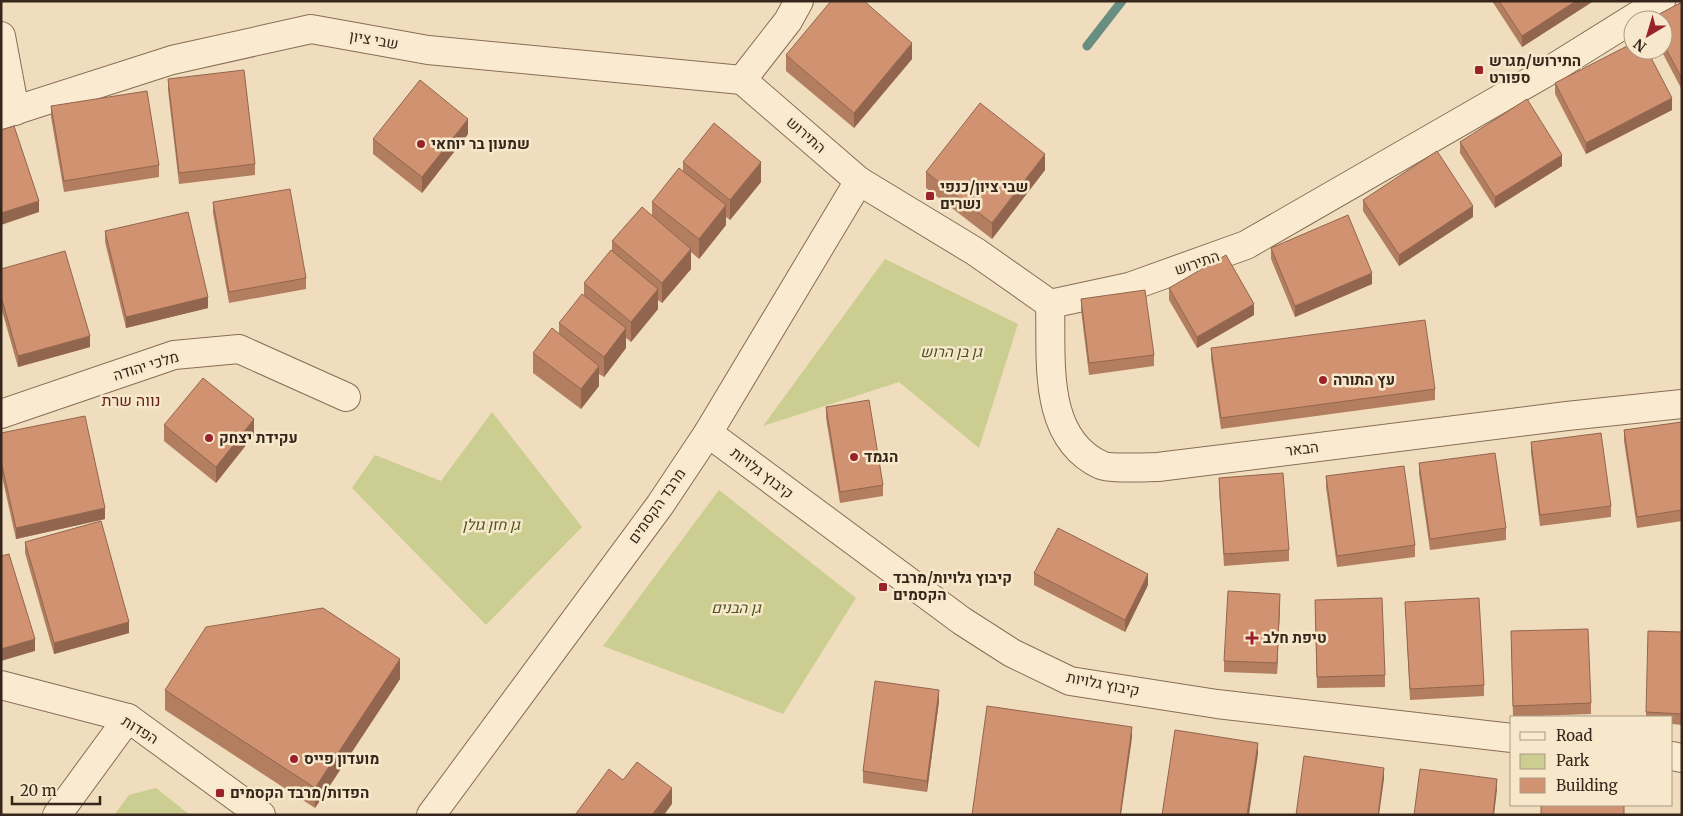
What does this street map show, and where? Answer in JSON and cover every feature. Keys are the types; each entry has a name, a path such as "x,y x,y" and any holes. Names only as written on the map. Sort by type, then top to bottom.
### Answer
{"street":[{"path":"742,80 788,21 799,1"},
{"name":"התירוש","path":"742,80 859,181 976,252 1050,304 1129,287 1246,246 1552,69 1661,1"},
{"name":"שבי ציון","path":"1,36 8,113 172,60 311,29 428,50 742,80"},
{"name":"מרבד הקסמים","path":"431,815 660,505 708,433 859,181"},
{"name":"הבאר","path":"1050,304 1056,412 1072,445 1102,466 1158,467 1567,416 1682,404"},
{"name":"מלכי יהודה","path":"1,414 174,355 239,349 346,397"},
{"name":"קיבוץ גלויות","path":"708,433 962,621 1012,653 1070,681 1217,704 1510,738"},
{"name":"הפדות","path":"1,686 128,718 261,815"},
{"path":"57,815 128,718"}],"green space":[{"name":"גן בן הרוש","path":"885,259 1018,324 979,448 899,382 763,426"},
{"name":"גן חזן גולן","path":"492,412 582,527 486,625 352,488 375,455 441,481"},
{"name":"גן הבנים","path":"719,490 856,598 783,714 603,646"},
{"path":"156,788 190,815 114,815 129,795"}],"building":[{"path":"831,1 864,1 912,43 854,113 786,55"},
{"path":"1499,1 1576,1 1522,36"},
{"path":"1682,2 1682,79 1672,60 1673,10 1667,10"},
{"path":"1623,48 1623,60 1652,60 1672,98 1586,143 1555,83"},
{"path":"244,70 255,164 179,173 168,79"},
{"name":"שמעון בר יוחאי","path":"420,80 468,119 422,177 373,139"},
{"path":"147,91 159,165 64,181 51,106"},
{"path":"1527,99 1562,155 1495,197 1460,142"},
{"path":"980,103 1045,154 992,223 926,172"},
{"path":"714,123 761,162 730,200 683,162"},
{"path":"14,126 39,201 1,213 1,130"},
{"path":"1437,151 1473,206 1399,255 1363,200"},
{"path":"679,168 726,205 699,239 652,202"},
{"path":"290,189 306,278 229,292 213,202"},
{"path":"642,207 691,249 662,283 612,241"},
{"path":"188,212 208,297 126,317 105,231"},
{"path":"1348,215 1372,273 1295,306 1271,248"},
{"path":"611,250 658,289 631,322 584,283"},
{"path":"65,251 90,336 18,356 1,296 1,269"},
{"path":"1226,255 1254,304 1197,337 1169,288"},
{"path":"1145,290 1154,355 1089,363 1081,299"},
{"path":"582,294 626,328 604,357 559,323"},
{"name":"עץ התורה","path":"1425,320 1435,389 1221,418 1211,348"},
{"path":"552,328 599,366 581,389 533,353"},
{"name":"עקידת יצחק","path":"203,378 254,419 216,467 164,425"},
{"name":"הגמד","path":"869,400 883,485 840,492 826,407"},
{"path":"85,416 105,508 16,528 1,461 1,433"},
{"path":"1682,422 1682,510 1637,517 1624,430"},
{"path":"1601,433 1611,506 1540,515 1531,442"},
{"path":"1495,453 1506,528 1430,539 1419,463"},
{"path":"1404,466 1415,545 1337,556 1326,476"},
{"path":"1283,473 1289,550 1224,554 1219,478"},
{"path":"101,521 129,622 54,643 25,542"},
{"path":"1058,528 1148,574 1125,620 1034,573"},
{"path":"9,554 35,639 1,649 1,556"},
{"name":"טיפת חלב","path":"1228,591 1280,594 1277,663 1224,661"},
{"path":"1382,598 1385,675 1317,677 1315,600"},
{"path":"1479,598 1484,685 1410,689 1405,602"},
{"name":"מועדון פייס","path":"323,608 400,659 315,788 165,690 206,627"},
{"path":"1588,629 1591,703 1513,706 1511,631"},
{"path":"1648,631 1682,632 1682,714 1646,712"},
{"path":"875,681 939,690 927,781 863,771"},
{"path":"987,706 1132,727 1120,815 972,815"},
{"path":"1175,730 1258,743 1247,815 1162,815"},
{"path":"1304,756 1384,768 1378,815 1296,815"},
{"path":"637,762 672,788 652,815 575,815 609,769 623,780"},
{"path":"1420,769 1497,779 1493,815 1414,815"},
{"path":"1541,806 1624,806 1624,815 1541,815"}],"waterway":[{"path":"1087,46 1122,1"}],"place":[{"name":"התירוש/מגרש ספורט","path":"1479,70"},
{"name":"שמעון בר יוחאי","path":"421,144"},
{"name":"שבי ציון/כנפי נשרים","path":"930,196"},
{"name":"עץ התורה","path":"1323,380"},
{"name":"עקידת יצחק","path":"209,438"},
{"name":"הגמד","path":"854,457"},
{"name":"קיבוץ גלויות/מרבד הקסמים","path":"883,587"},
{"name":"טיפת חלב","path":"1252,638"},
{"name":"מועדון פייס","path":"294,759"},
{"name":"הפדות/מרבד הקסמים","path":"220,793"}],"district":[{"name":"נווה שרת","path":"131,400"}]}
